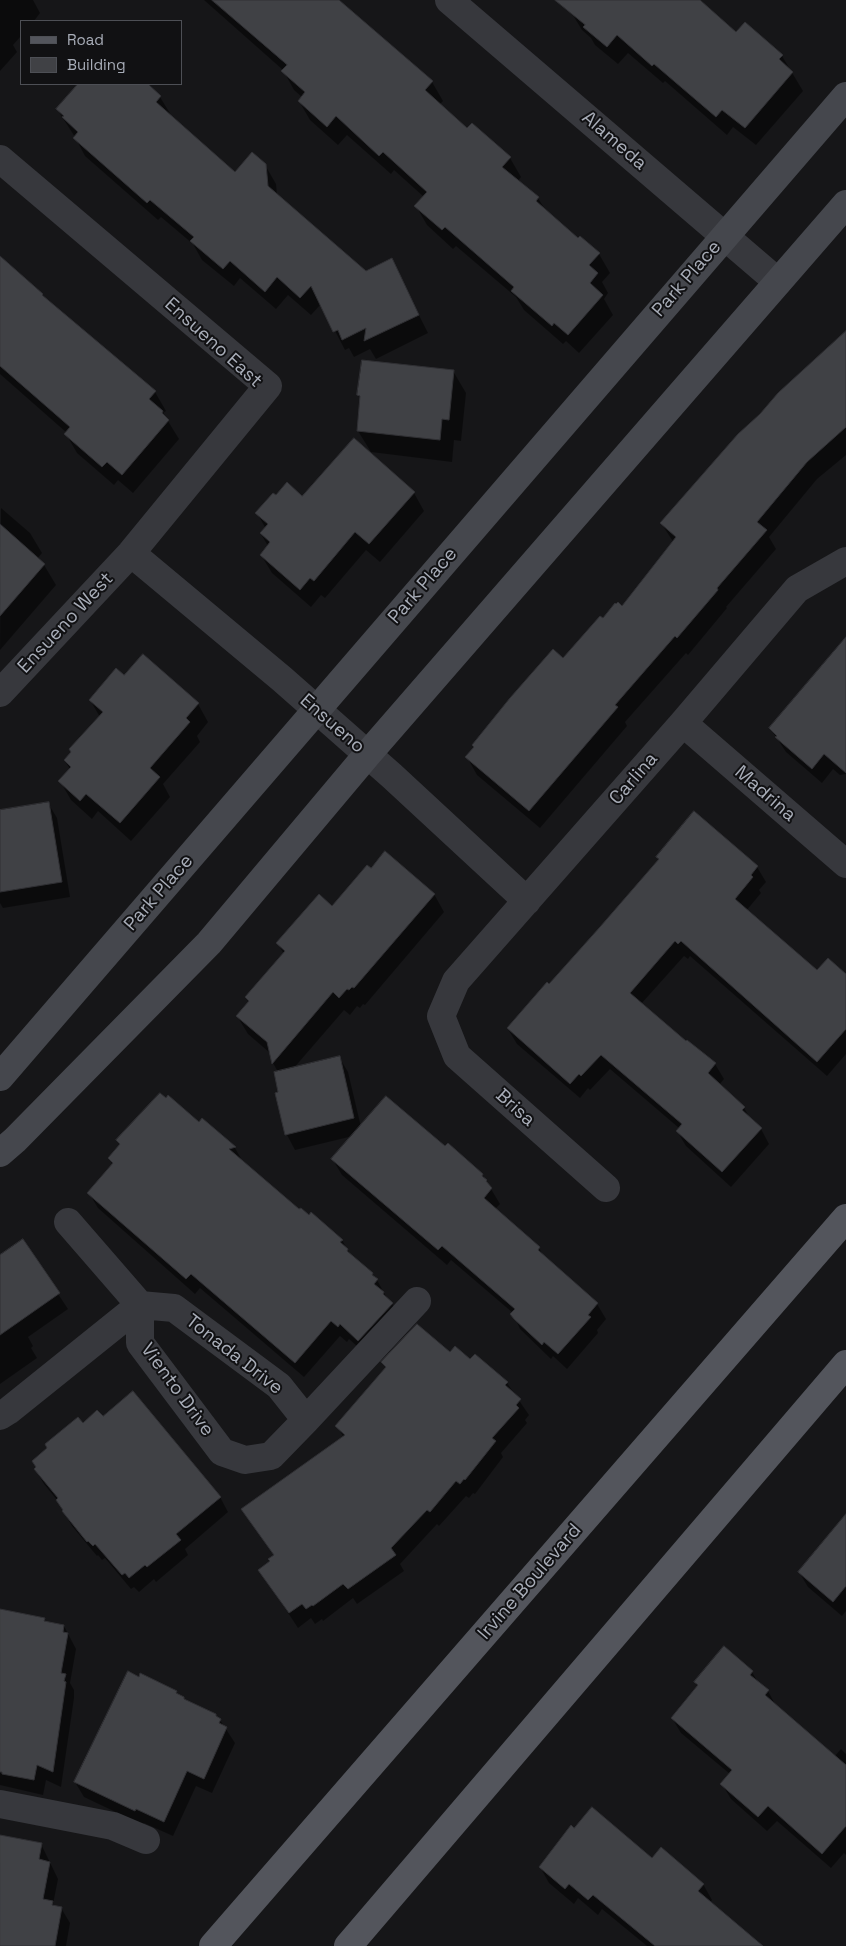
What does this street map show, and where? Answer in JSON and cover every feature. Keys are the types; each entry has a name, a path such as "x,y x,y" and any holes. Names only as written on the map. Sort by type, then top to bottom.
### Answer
{"main road":[{"name":"Irvine Boulevard","path":"213,1946 846,1218"},
{"path":"348,1946 846,1364"}],"street":[{"name":"Alameda","path":"450,0 778,282"},
{"name":"Park Place","path":"0,1077 846,96"},
{"name":"Ensueno East","path":"0,159 268,386 132,553"},
{"path":"0,1153 210,943 367,755 846,204"},
{"name":"Ensueno West","path":"0,693 132,553"},
{"name":"Ensueno","path":"132,553 282,679 528,901"},
{"name":"Carlina","path":"441,1016 456,981 683,723 796,589 846,561"},
{"name":"Madrina","path":"683,723 846,864"},
{"name":"Brisa","path":"441,1016 457,1056 606,1188"},
{"path":"0,1416 140,1304 68,1222"},
{"path":"306,1420 417,1301"},
{"name":"Tonada Drive","path":"140,1304 174,1308 279,1386 306,1420"},
{"name":"Viento Drive","path":"140,1304 140,1343 222,1452 245,1460 272,1456 306,1420"},
{"path":"0,1804 113,1826 146,1840"}],"building":[{"path":"212,0 339,0 433,81 425,90 467,128 472,123 511,157 502,167 539,197 536,201 578,238 580,236 600,253 589,265 598,273 590,283 603,295 568,335 554,323 552,326 511,291 514,287 445,227 442,230 414,206 427,192 383,152 379,156 336,116 327,127 298,101 305,92 281,71 287,65"},
{"path":"555,0 700,0 736,32 745,22 783,55 779,59 793,72 745,128 722,110 716,117 654,64 652,66 617,35 607,47 583,27 585,25"},
{"path":"77,85 149,85 161,96 156,102 235,172 252,152 266,164 268,186 366,271 392,258 419,315 364,341 366,328 342,340 338,330 333,332 311,286 300,298 277,277 265,292 230,261 223,269 190,241 194,237 150,200 147,203 73,138 78,132 56,109"},
{"path":"0,256 42,295 156,391 149,399 163,411 162,413 169,420 122,475 107,462 102,467 64,434 70,427 0,366"},
{"path":"846,331 846,427 807,462 757,522 767,530 677,638 675,636 615,705 618,707 529,811 465,757 474,747 472,745 553,649 563,658 600,616 603,618 615,603 618,602 622,606 676,537 660,523 738,434 760,414 778,393"},
{"path":"362,360 454,370 449,420 442,419 440,440 357,431 360,396 357,395"},
{"path":"354,438 415,492 369,544 355,532 314,581 310,578 300,590 260,555 270,542 260,533 268,524 255,513 273,493 276,495 287,482 302,496"},
{"path":"0,524 45,564 0,616"},
{"path":"846,637 846,773 824,754 812,769 775,737 777,736 769,728"},
{"path":"143,654 199,703 186,718 190,722 150,768 160,777 120,823 86,794 80,801 58,781 71,767 64,760 71,752 69,749 103,712 89,700 116,668 124,675"},
{"path":"49,802 62,882 0,892 0,810"},
{"path":"694,811 758,866 751,875 753,877 735,899 817,970 828,958 846,974 846,1029 817,1062 681,941 678,944 675,941 630,993 686,1041 716,1063 708,1073 745,1107 742,1110 762,1128 722,1172 676,1131 682,1124 601,1055 581,1076 579,1074 570,1084 507,1028 547,982 549,984 659,859 656,857"},
{"path":"385,851 435,894 354,988 347,989 339,998 333,992 272,1064 267,1042 236,1016 249,1001 245,997 285,951 276,943 319,894 332,906 367,865 371,868"},
{"path":"340,1056 354,1118 285,1135 275,1093 278,1092 274,1072"},
{"path":"160,1093 166,1098 168,1095 199,1122 202,1118 236,1147 229,1149 299,1209 301,1208 309,1215 311,1212 343,1240 340,1242 348,1249 347,1251 378,1279 374,1284 393,1303 358,1341 340,1324 338,1327 331,1321 295,1363 191,1274 186,1279 87,1193 113,1163 108,1158 120,1144 116,1140"},
{"path":"386,1096 445,1146 448,1143 483,1174 482,1176 492,1188 484,1198 540,1247 538,1250 598,1303 588,1315 591,1317 558,1354 544,1342 542,1345 514,1319 510,1314 515,1309 442,1246 438,1250 331,1159"},
{"path":"23,1239 60,1293 0,1335 0,1255"},
{"path":"417,1324 450,1352 455,1346 470,1359 475,1354 508,1382 505,1385 521,1399 516,1405 519,1408 492,1438 496,1441 465,1480 460,1484 456,1481 430,1512 427,1510 391,1548 396,1555 348,1589 343,1584 313,1606 306,1609 302,1604 289,1613 258,1570 270,1561 268,1559 274,1555 241,1509 345,1435 335,1426 386,1367 381,1362"},
{"path":"133,1391 221,1497 176,1534 181,1540 147,1567 145,1565 129,1578 125,1573 122,1575 95,1544 93,1546 87,1542 62,1511 56,1500 58,1498 34,1469 36,1467 32,1461 47,1448 45,1444 78,1417 83,1423 97,1410 103,1416"},
{"path":"846,1514 846,1586 833,1602 798,1572"},
{"path":"0,1609 45,1618 44,1621 64,1625 63,1632 68,1633 61,1673 66,1674 64,1681 66,1682 53,1772 37,1765 34,1780 0,1772"},
{"path":"724,1646 753,1671 750,1675 769,1690 765,1695 846,1765 846,1826 822,1854 768,1806 758,1817 720,1784 732,1770 671,1718 698,1685 694,1682"},
{"path":"128,1671 139,1677 140,1673 177,1691 176,1693 184,1697 184,1699 216,1714 221,1719 219,1723 227,1727 204,1779 187,1771 164,1822 136,1809 135,1811 74,1782"},
{"path":"592,1807 652,1858 661,1847 704,1884 698,1891 763,1946 655,1946 593,1895 588,1900 569,1884 565,1889 539,1867 571,1825 574,1828"},
{"path":"0,1835 42,1843 39,1859 50,1862 43,1899 53,1901 52,1905 62,1907 55,1946 0,1946"}]}
